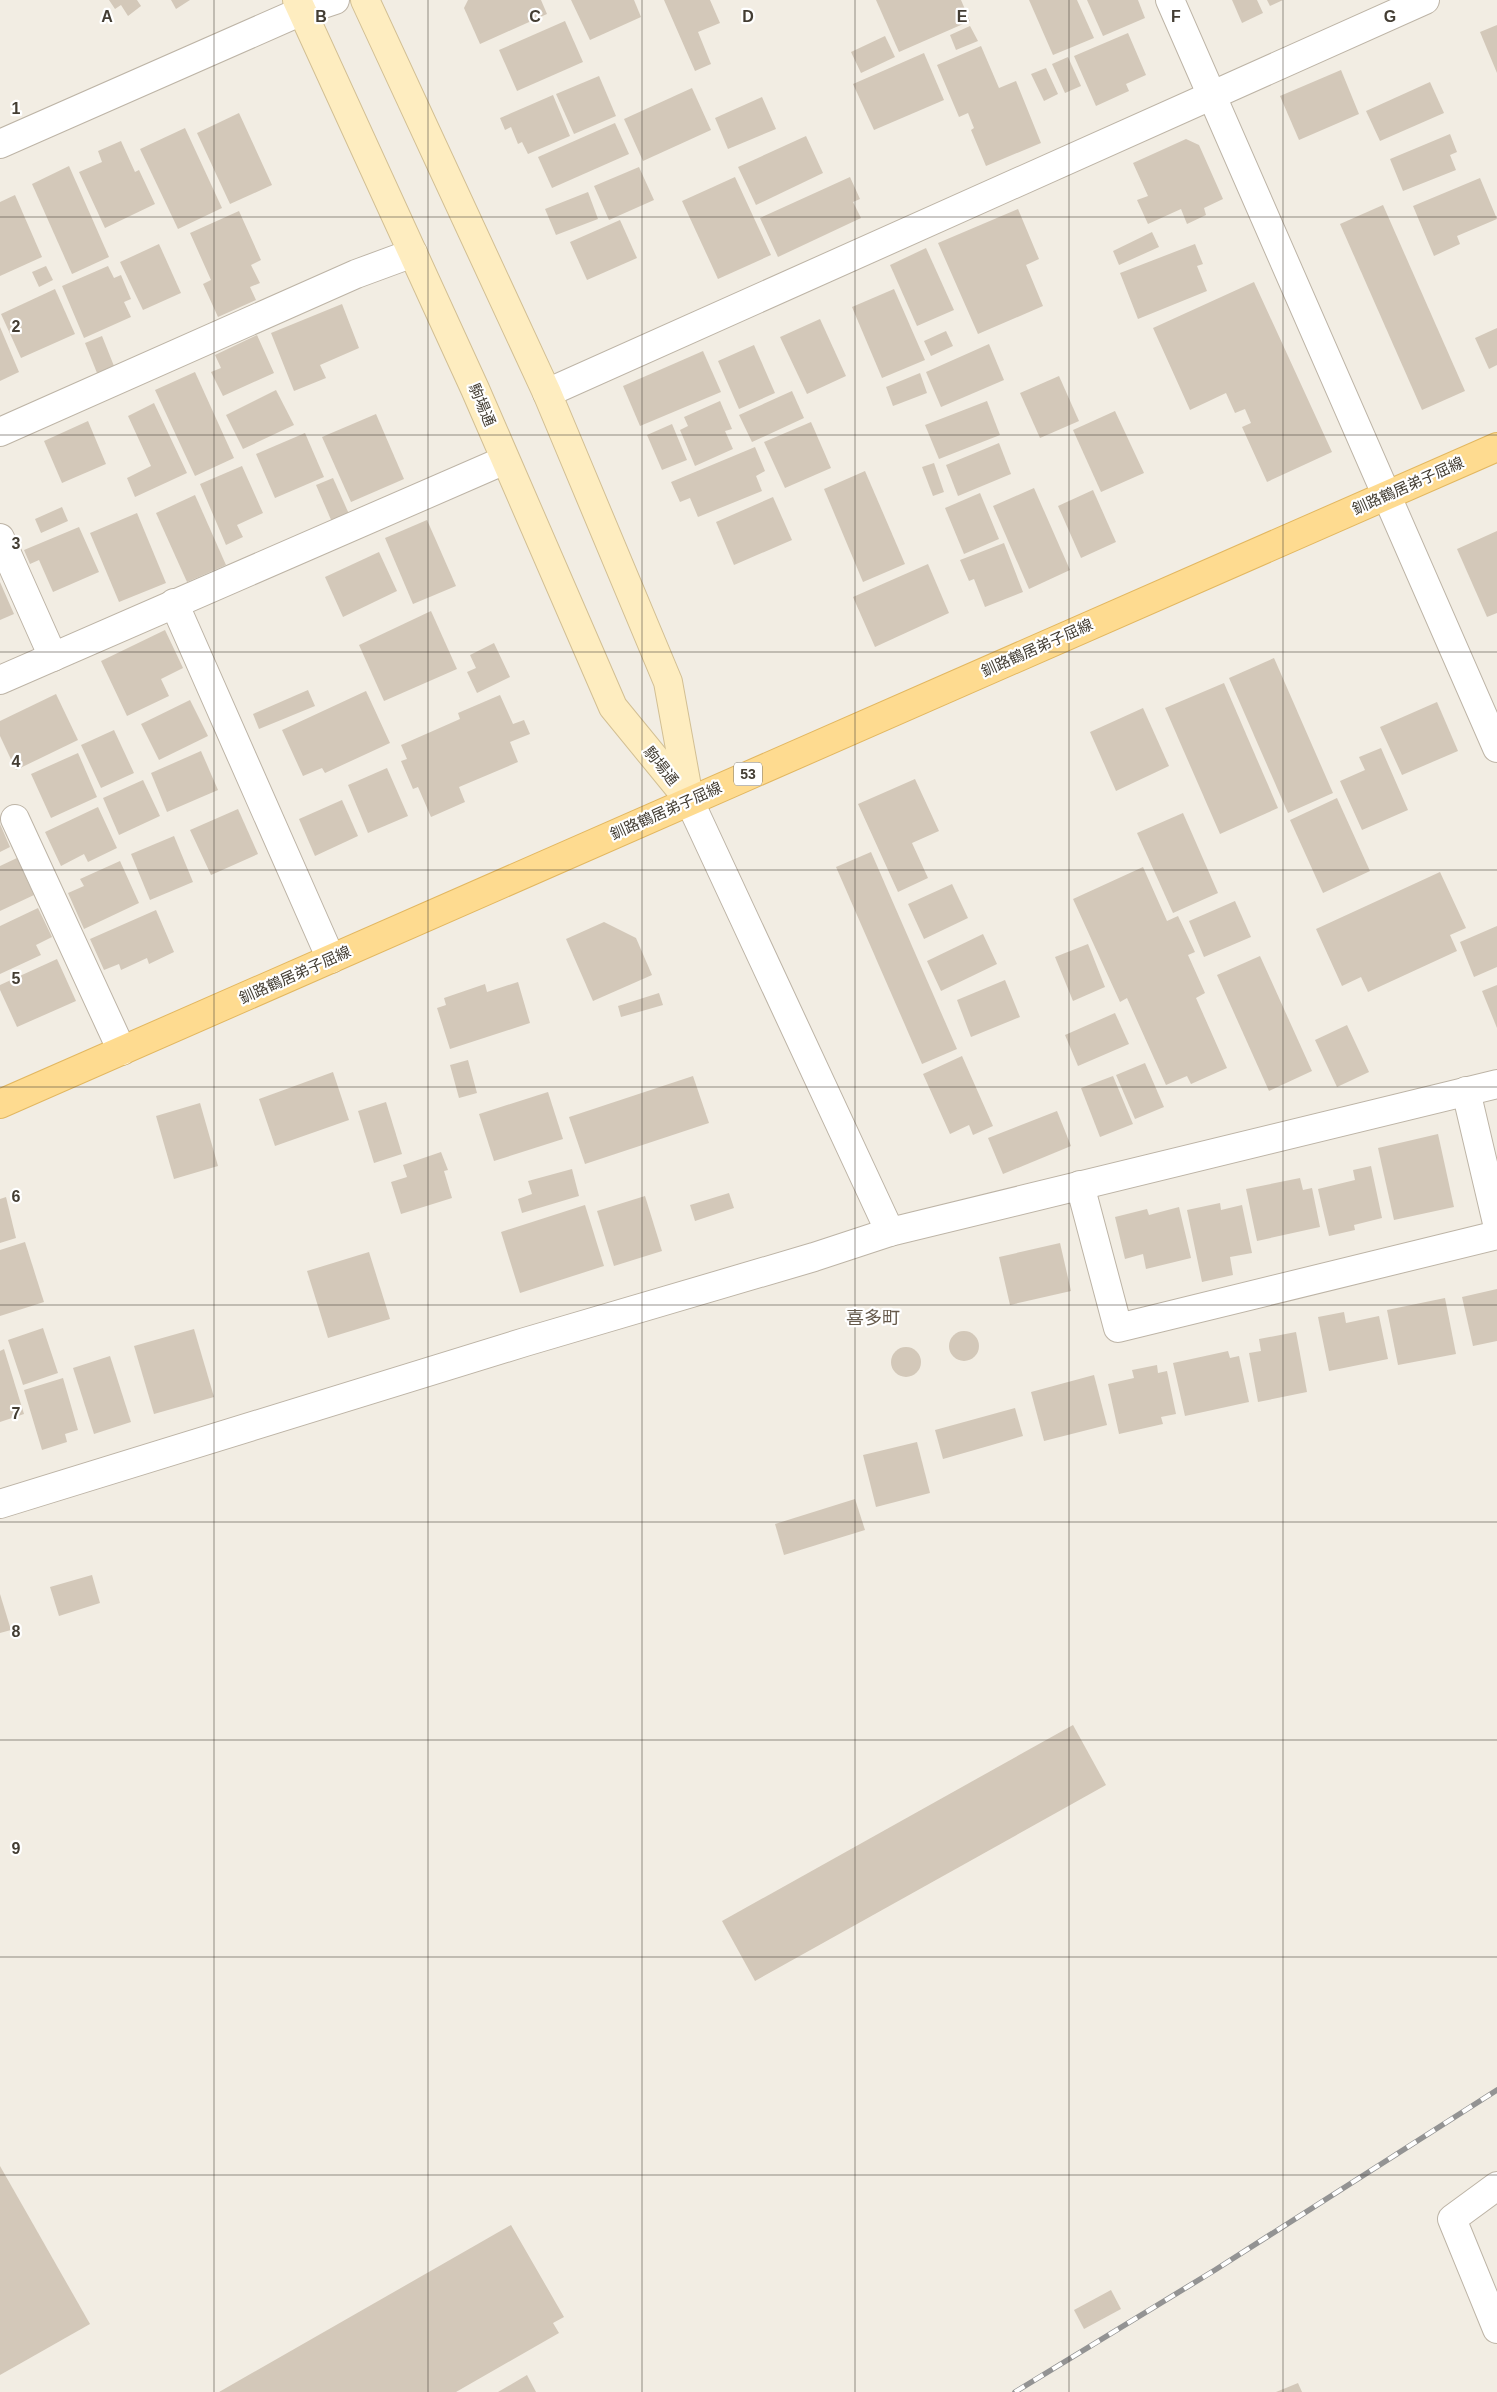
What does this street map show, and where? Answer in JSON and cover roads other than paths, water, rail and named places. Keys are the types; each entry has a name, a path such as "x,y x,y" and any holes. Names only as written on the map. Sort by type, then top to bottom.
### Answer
{"main road":[{"name":"釧路鶴居弟子屈線","path":"0,1104 1497,447"}],"street":[{"path":"0,144 299,5 335,0"},
{"name":"駒場通","path":"365,0 547,393 668,682 689,800"},
{"path":"1170,0 1497,748"},
{"path":"547,393 1424,0"},
{"name":"駒場通","path":"299,5 413,253 614,707 689,800"},
{"path":"0,432 356,274 413,253"},
{"path":"0,680 505,460"},
{"path":"0,538 53,656"},
{"path":"174,603 331,959"},
{"path":"689,800 890,1232"},
{"path":"15,819 122,1051"},
{"path":"0,1504 515,1345 814,1257 890,1232 1497,1084"},
{"path":"1466,1091 1497,1223"},
{"path":"1080,1185 1118,1328 1497,1236"},
{"path":"1497,2186 1452,2219 1497,2329"}],"railway":[{"path":"1015,2392 1215,2270 1497,2090"}],"district":[{"name":"喜多町","path":"873,1318"}]}
